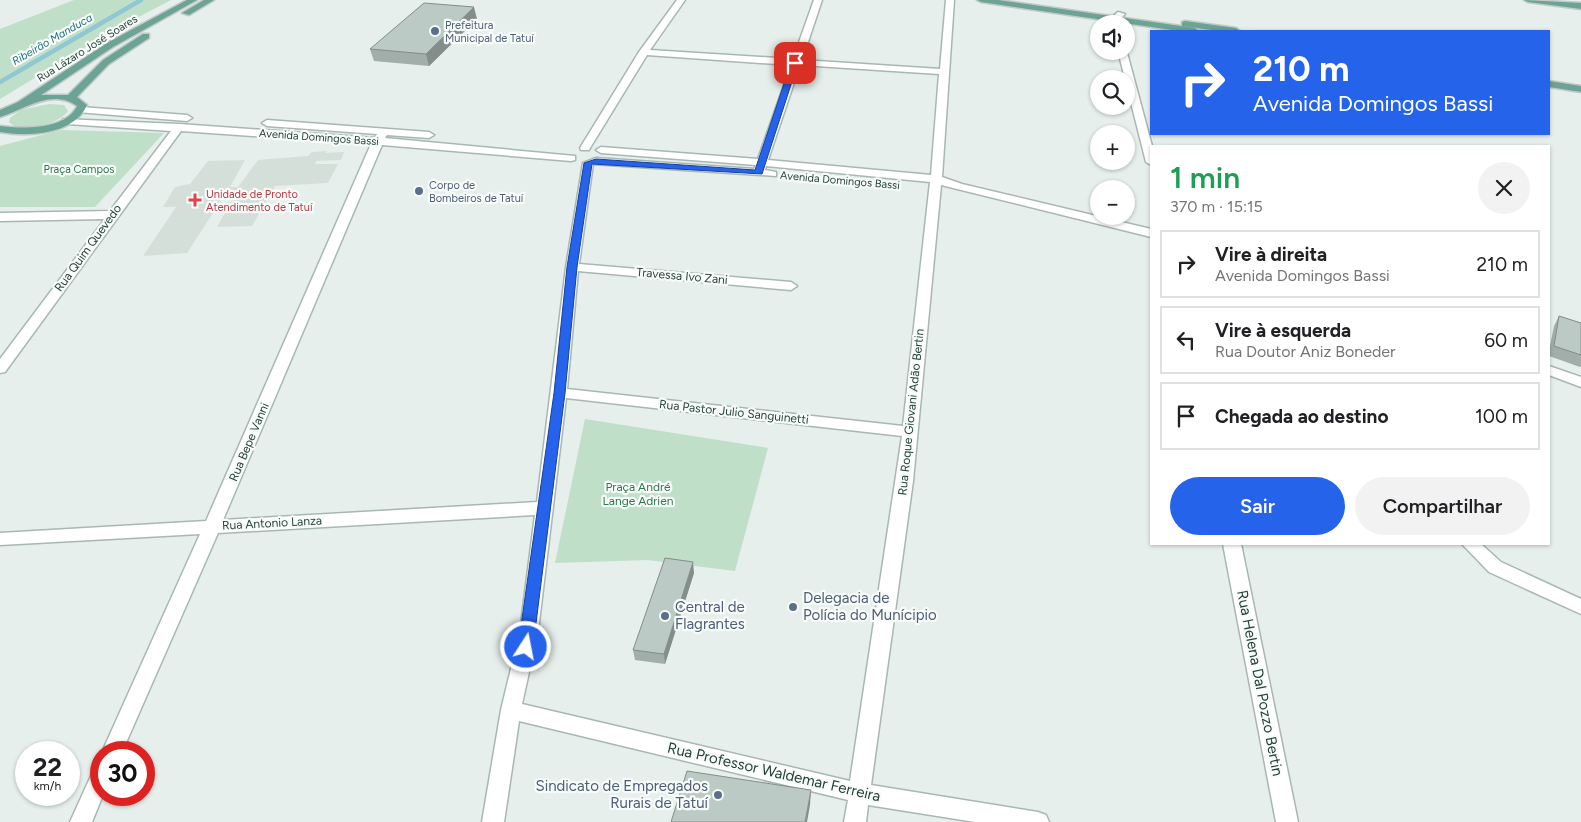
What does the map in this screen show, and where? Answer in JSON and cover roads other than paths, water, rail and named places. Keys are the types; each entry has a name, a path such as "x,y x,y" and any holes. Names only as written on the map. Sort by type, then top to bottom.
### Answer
{"main road":[{"name":"Rua Lázaro José Soares","path":"21,104 110,45 193,0"},
{"name":"Rua Lázaro José Soares","path":"71,98 106,62 132,44 210,0"},
{"path":"981,0 1090,15"},
{"path":"1022,0 1097,15"},
{"path":"1528,0 1581,6"},
{"path":"1135,21 1226,30"},
{"path":"1135,22 1188,30"},
{"path":"1550,77 1581,81"},
{"path":"1550,84 1581,89"},
{"path":"0,114 21,104 48,98 71,98 82,105 81,110 67,121 0,141"},
{"path":"0,129 22,132 38,130"}],"street":[{"path":"493,822 511,710 529,631 586,155 644,52 681,0"},
{"path":"760,167 818,0"},
{"name":"Rua Roque Giovani Adão Bertin","path":"855,822 905,481 946,72 950,0"},
{"path":"644,52 946,72"},
{"path":"1125,60 1150,158"},
{"name":"Avenida Domingos Bassi","path":"81,110 586,155 760,167 935,184 958,187 1150,233"},
{"name":"Avenida Domingos Bassi","path":"67,121 179,128 382,136"},
{"name":"Rua Quim Quevedo","path":"0,369 112,215 179,128"},
{"name":"Rua Bepe Vanni","path":"117,741 382,136"},
{"path":"0,217 112,215"},
{"name":"Travessa Ivo Zani","path":"572,267 791,286"},
{"path":"1550,370 1581,382"},
{"name":"Rua Pastor Julio Sanguinetti","path":"559,393 910,432"},
{"name":"Rua Antonio Lanza","path":"0,539 545,508"},
{"name":"Rua Helena Dal Pozzo Bertin","path":"1232,545 1287,822"},
{"path":"1471,545 1495,567 1581,607"},
{"name":"Rua Professor Waldemar Ferreira","path":"511,710 858,793 1038,822"},
{"path":"80,822 90,800"}],"waterway":[{"name":"Ribeirão Manduca","path":"0,82 141,0"}],"place":[{"name":"Prefeitura Municipal de Tatuí","path":"435,31"},
{"name":"Corpo de Bombeiros de Tatuí","path":"419,191"},
{"name":"Unidade de Pronto Atendimento de Tatuí","path":"195,200"},
{"name":"Delegacia de Polícia do Munícipio","path":"793,607"},
{"name":"Central de Flagrantes","path":"665,616"},
{"name":"Sindicato de Empregados Rurais de Tatuí","path":"718,795"}],"park label":[{"name":"Praça Campos","path":"79,169"},
{"name":"Praça André Lange Adrien","path":"638,494"}]}
